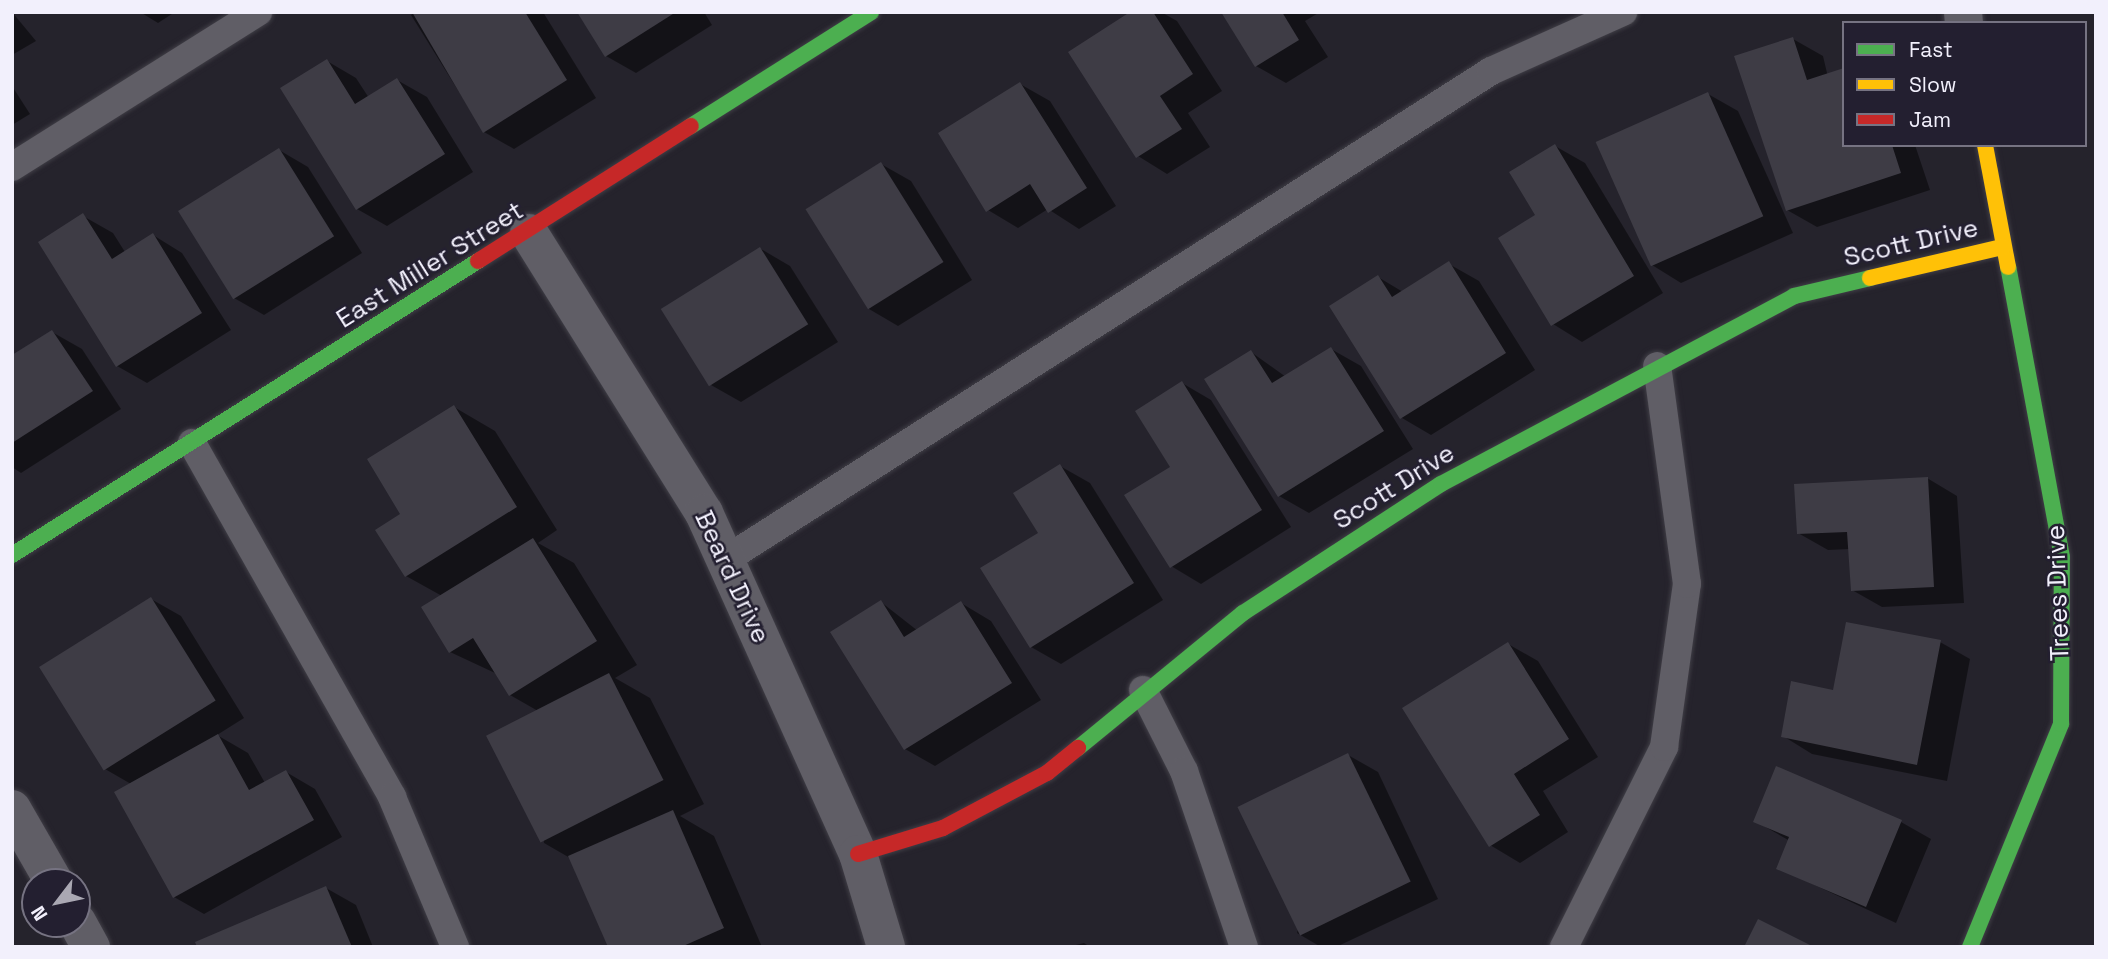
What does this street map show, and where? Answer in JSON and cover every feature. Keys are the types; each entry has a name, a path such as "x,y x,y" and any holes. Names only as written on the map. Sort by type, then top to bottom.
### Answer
{"street":[{"name":"East Miller Street","path":"12,555 529,233 871,12"},
{"name":"Trees Drive","path":"1970,947 2061,724 2062,557 2039,410 2002,247 1985,147"},
{"name":"Beard Drive","path":"529,233 704,513 858,854 886,947"},
{"name":"Scott Drive","path":"858,854 943,828 1047,773 1143,690 1243,613 1441,484 1657,366 1794,296 2002,247"},
{"path":"12,810 46,868"}],"lane":[{"path":"12,167 258,12"},
{"path":"725,560 1490,71 1623,12"},
{"path":"1564,947 1664,747 1687,584 1657,366"},
{"path":"192,443 392,797 455,947"},
{"path":"1143,690 1185,771 1244,947"}],"building":[{"path":"412,12 525,12 567,80 483,133"},
{"path":"577,12 676,12 605,57"},
{"path":"1130,12 1153,12 1193,74 1160,96 1182,129 1136,158 1068,52"},
{"path":"1221,12 1282,12 1299,40 1255,67"},
{"path":"1793,37 1807,80 1842,69 1842,147 1893,147 1901,173 1786,211 1734,56"},
{"path":"327,59 355,104 397,78 445,154 356,210 280,88"},
{"path":"1020,82 1087,188 1048,213 1030,184 986,212 938,133"},
{"path":"1708,92 1763,216 1651,266 1596,142"},
{"path":"1555,144 1634,276 1551,326 1498,238 1535,215 1509,172"},
{"path":"279,148 334,236 233,299 178,211"},
{"path":"881,162 944,262 868,309 806,209"},
{"path":"83,213 112,259 153,233 202,313 116,367 38,242"},
{"path":"760,247 808,324 709,386 661,309"},
{"path":"1449,261 1506,353 1400,419 1329,306 1378,275 1392,297"},
{"path":"52,330 93,391 12,443 12,355"},
{"path":"1331,347 1384,431 1278,497 1204,379 1251,350 1272,383"},
{"path":"1182,381 1262,510 1170,568 1124,495 1170,467 1135,411"},
{"path":"454,405 517,507 405,577 375,530 400,514 367,459"},
{"path":"1060,464 1134,583 1030,648 980,568 1038,533 1013,493"},
{"path":"1928,477 1934,587 1851,591 1847,532 1797,534 1794,484"},
{"path":"533,538 597,641 509,696 473,638 449,653 421,607"},
{"path":"151,597 216,700 104,770 39,667"},
{"path":"881,600 904,637 961,601 1012,683 904,750 830,632"},
{"path":"1846,622 1941,640 1917,765 1781,737 1791,681 1833,690"},
{"path":"1508,642 1569,739 1514,774 1540,815 1489,847 1402,708"},
{"path":"609,673 663,780 541,843 486,736"},
{"path":"218,734 249,790 286,770 314,820 173,898 114,792"},
{"path":"1348,753 1411,882 1300,935 1237,807"},
{"path":"1776,766 1902,820 1866,907 1776,869 1789,837 1753,822"},
{"path":"673,810 724,928 681,947 608,947 568,856"},
{"path":"326,886 352,947 197,947 195,942"},
{"path":"1758,919 1814,947 1744,947"}],"traffic: fast":[{"path":"691,126 871,12"},
{"path":"12,555 478,261"},
{"path":"1970,947 2061,724 2062,557 2008,267"},
{"path":"1078,748 1243,613 1441,484 1794,296 1870,278"}],"traffic: slow":[{"path":"1985,147 2008,267"},
{"path":"1870,278 2002,247"}],"traffic: jam":[{"path":"478,261 691,126"},
{"path":"858,854 943,828 1047,773 1078,748"}]}
